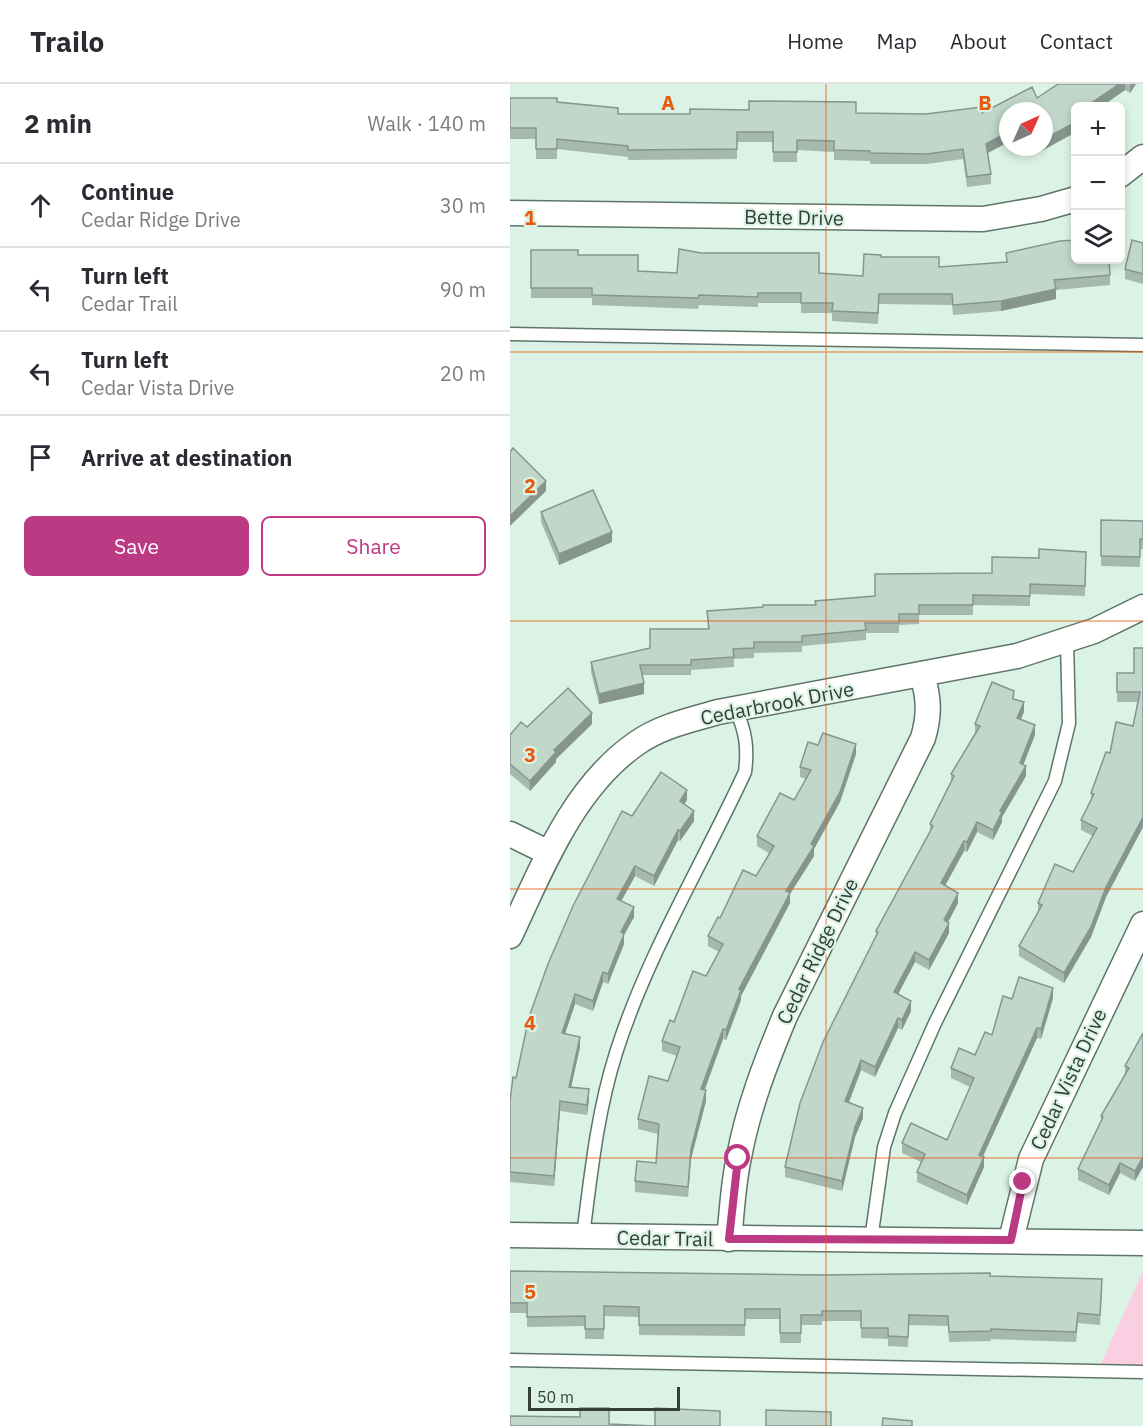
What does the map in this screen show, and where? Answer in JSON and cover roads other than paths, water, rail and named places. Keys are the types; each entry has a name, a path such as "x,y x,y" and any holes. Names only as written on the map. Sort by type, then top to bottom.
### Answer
{"street":[{"path":"1125,172 1143,157"},
{"name":"Bette Drive","path":"510,213 982,219 1041,209 1071,200"},
{"name":"Cedarbrook Drive","path":"510,936 549,854 577,806 599,777 638,742 674,725 735,709 1017,656 1067,641 1143,607"},
{"name":"Cedar Ridge Drive","path":"729,1239 738,1158 762,1072 785,1016 923,738 929,718 929,699 922,674"},
{"path":"510,834 549,854"},
{"name":"Cedar Vista Drive","path":"1011,1240 1023,1182 1034,1151 1143,924"},
{"name":"Cedar Trail","path":"510,1235 1143,1243"}],"lane":[{"path":"510,334 1143,345"},
{"path":"871,1240 884,1147 895,1113 935,1023 1055,781 1069,723 1067,641"},
{"path":"584,1236 598,1119 616,1052 653,960 745,772 748,751 742,722 735,709"},
{"path":"510,1360 1143,1372"}]}
